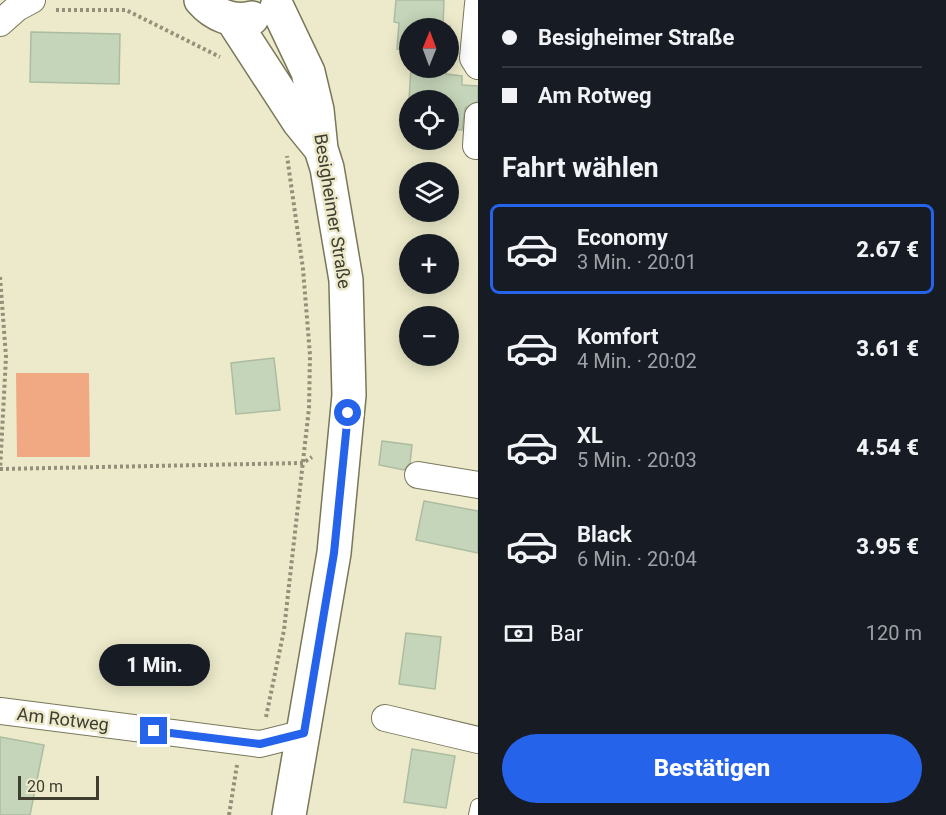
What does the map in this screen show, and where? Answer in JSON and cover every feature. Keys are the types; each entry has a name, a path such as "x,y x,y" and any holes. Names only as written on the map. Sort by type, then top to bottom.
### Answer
{"main road":[{"path":"195,1 216,14 232,19 299,122 321,149"},
{"name":"Besigheimer Straße","path":"232,19 248,20 264,15 280,3 308,72 317,110 321,149 327,168 346,280 349,395 347,430 334,553 290,815"}],"street":[{"path":"478,4 473,58 478,66"},
{"path":"0,23 17,8 40,5"},
{"path":"476,146 478,116"},
{"path":"418,475 478,484"},
{"name":"Am Rotweg","path":"0,711 260,744 304,733"},
{"path":"385,718 478,740"}],"lane":[{"path":"476,815 478,806"}],"path":[{"path":"40,5 126,10 224,59"},
{"path":"229,815 238,757 260,744 284,630 309,408 310,355 299,232 285,145"},
{"path":"0,277 6,357 0,470 303,463 347,430"}],"shaded area":[{"path":"16,373 89,373 90,457 17,457"}],"building":[{"path":"396,0 444,0 443,18 399,18 399,23 394,22"},
{"path":"399,23 399,49 397,49"},
{"path":"31,32 120,34 119,84 30,82"},
{"path":"459,76 462,76 462,85 478,86 478,101 465,108 462,130 459,130 459,90 410,90 410,78 459,78"},
{"path":"274,358 280,410 236,414 231,363"},
{"path":"382,441 412,445 410,463 404,470 379,465"},
{"path":"424,501 478,511 478,553 416,540"},
{"path":"406,633 441,637 435,689 399,684"},
{"path":"0,737 44,745 30,815 0,815"},
{"path":"412,749 455,756 446,808 404,802"}],"route":[{"path":"154,731 260,744 304,733 334,553 348,413"}]}
